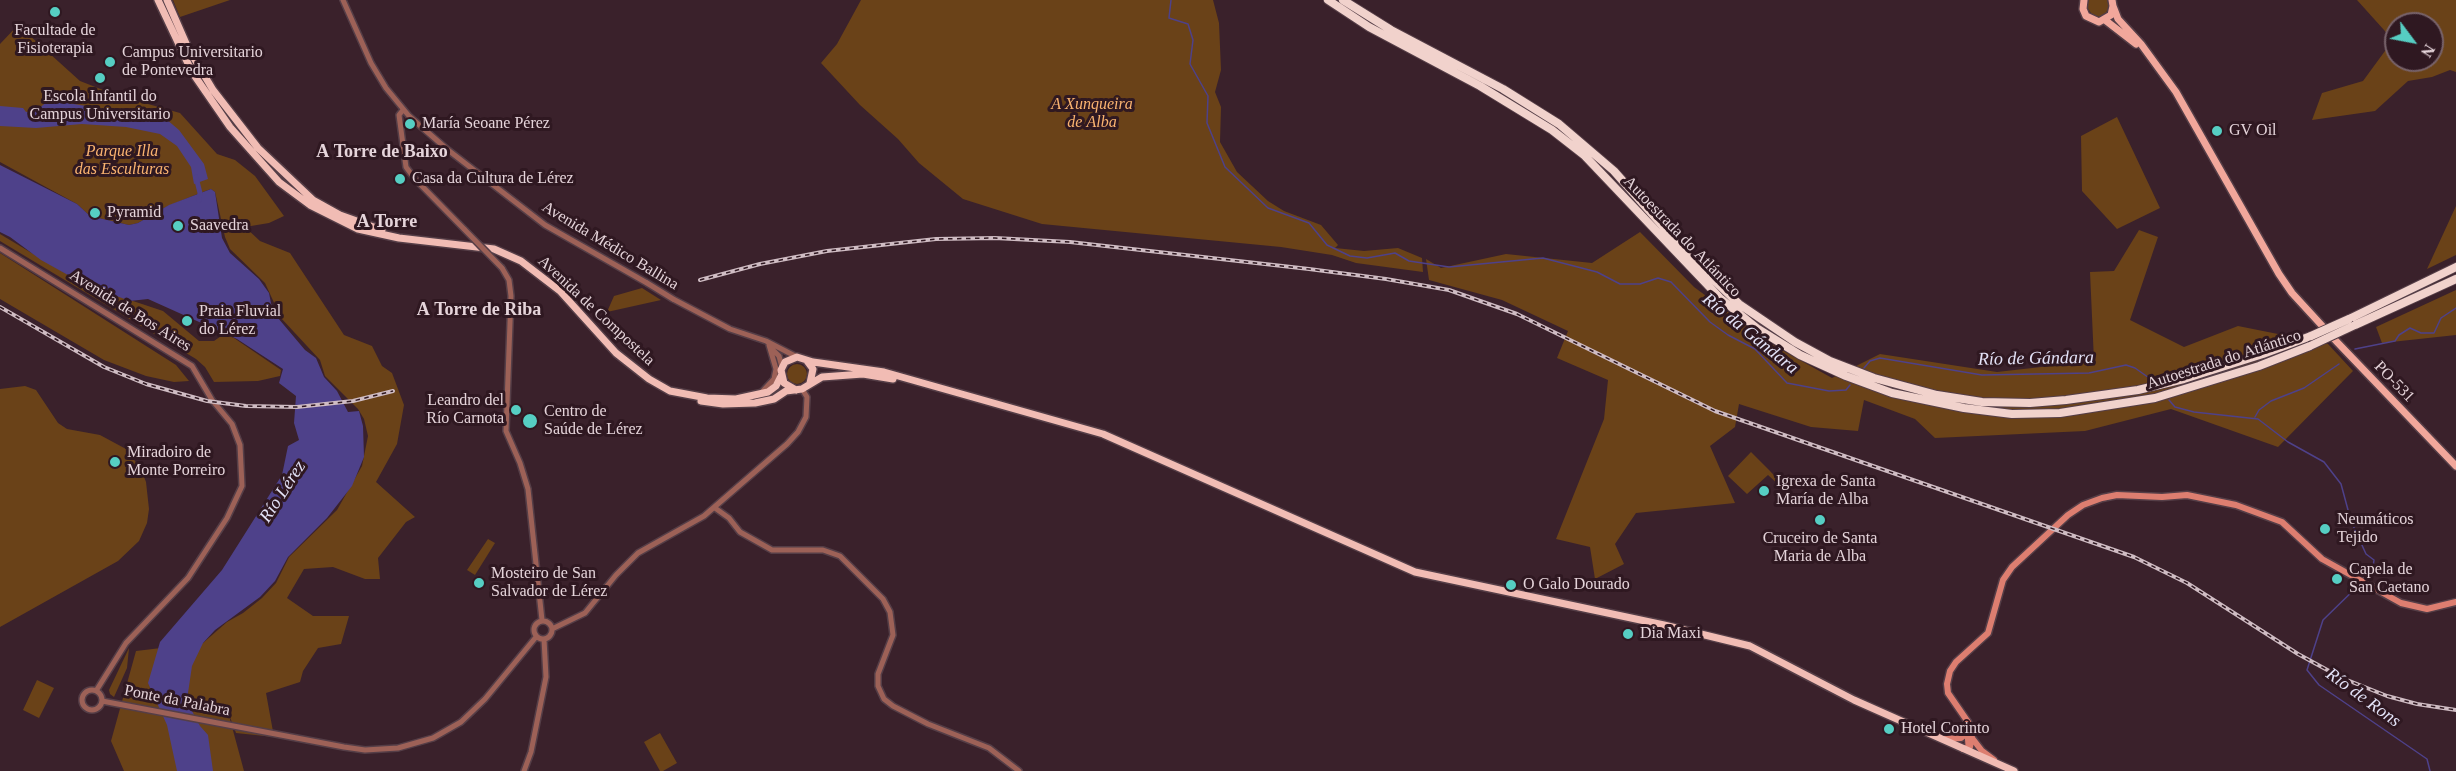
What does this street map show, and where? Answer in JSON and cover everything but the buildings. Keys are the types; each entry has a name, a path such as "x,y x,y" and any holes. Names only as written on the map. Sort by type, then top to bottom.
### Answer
{"highway":[{"name":"Avenida de Compostela","path":"158,0 181,53 206,95 237,136 279,182 310,205 358,229 399,238 495,249 521,261 560,291 622,359 670,391 706,398 736,399 758,395"},
{"name":"Avenida de Compostela","path":"167,0 188,48 213,90 258,148 285,175 313,200 340,216 360,224 419,239"},
{"name":"Autoestrada do Atlántico","path":"1328,0 1369,27 1480,86 1552,130 1584,155 1713,291 1758,329 1800,355 1846,376 1892,393 1964,408 2012,414 2060,413 2155,398 2259,366 2310,346 2456,267"},
{"name":"Autoestrada do Atlántico","path":"1342,0 1391,30 1503,88 1559,124 1614,171 1691,258 1739,304 1795,342 1830,361 1874,378 1937,395 1982,402 2030,403 2138,390 2245,361 2352,322 2456,279"},
{"path":"801,358 813,369 810,383"},
{"path":"758,395 776,386 782,367 790,359 801,358 884,372 1103,434 1415,572 1683,629 1750,646 1854,700 2014,771"},
{"path":"670,391 723,405 755,403 799,389 822,377 863,375 913,382"},
{"path":"781,376 788,387 799,389"},
{"path":"1944,741 1968,749 2005,771"}],"main road":[{"path":"2074,0 2086,16 2093,21 2105,20 2111,15 2113,3"},
{"path":"2083,9 2084,0"},
{"path":"2113,3 2118,19 2152,59"},
{"path":"2105,20 2152,59"},
{"name":"PO-531","path":"2152,59 2187,110 2279,274 2313,317 2456,466"},
{"path":"1968,749 1972,745 1970,728 1948,693 1948,675 1956,662 1991,629 1998,597 2006,575 2017,562 2068,515 2102,498 2117,495 2199,496 2261,512 2287,525 2322,559 2401,603 2427,609 2456,602"},
{"path":"1944,741 1970,735"},
{"path":"1970,735 1994,763"}],"street":[{"name":"Avenida Médico Ballina","path":"342,0 371,63 386,88 403,110 448,150 545,225 730,329 801,358"},
{"path":"403,110 399,115 406,167 502,268 509,280 511,290 506,431 528,489 542,620"},
{"name":"Avenida de Bos Aires","path":"0,248 192,366 212,400 232,424 240,445 242,486 227,518 188,578 126,643 96,691"},
{"name":"Avenida Médico Ballina","path":"760,340 769,345"},
{"path":"769,345 779,356 782,367"},
{"path":"758,395 774,379 776,369 769,345"},
{"path":"552,629 585,612 638,553 695,522 715,508 798,432 806,417 807,409 807,398 799,389"},
{"path":"715,508 729,518 740,532 772,550 823,550 840,556 883,599 890,612 893,635 878,674 878,686 884,699 928,724 990,748 1019,771"},
{"path":"542,620 550,623 552,629 551,634 544,639 536,636 534,628 537,622 542,620"},
{"name":"Ponte da Palabra","path":"102,699 365,750 398,748 415,744 447,730 474,711 525,653 536,636"},
{"path":"524,771 531,752 546,677 544,639"},
{"name":"Avenida de Bos Aires","path":"102,699 117,659"},
{"path":"90,691 96,691 102,699 96,709 90,710 85,706 84,695 90,691"}],"green space":[{"path":"173,0 230,0 180,17"},
{"name":"A Xunqueira de Alba","path":"861,0 1213,0 1219,23 1221,70 1215,92 1221,107 1220,142 1237,172 1268,201 1284,211 1321,225 1338,245 1335,248 1364,251 1398,248 1422,258 1423,272 1356,263 1332,255 1281,247 1042,224 963,199 919,163 821,63 837,44"},
{"path":"2089,0 2107,0 2109,6 2106,13 2100,17 2093,16 2087,7"},
{"path":"2357,0 2456,0 2456,72 2450,70 2432,77 2408,81 2375,111 2312,120 2322,93 2363,81 2384,52 2384,72 2444,72 2444,12 2384,12 2384,30"},
{"name":"Parque Illa das Esculturas","path":"18,25 80,81 116,95 180,113 217,154 235,160 255,176 284,216 269,223 245,227 260,241 290,253 344,335 372,346 382,366 392,373 404,405 397,444 376,482 415,517 406,522 378,558 380,579 365,579 333,567 304,569 287,598 313,616 349,616 341,644 318,648 303,671 300,682 266,693 274,737 236,733 228,712 244,771 124,771 111,741 136,651 203,643 227,622 262,598 276,583 289,557 337,510 362,466 368,436 364,419 358,409 325,376 320,360 281,318 265,283 230,249 215,192 211,189 129,225 90,216 77,204 0,162 0,44"},
{"path":"2117,117 2160,208 2117,229 2082,191 2081,136"},
{"path":"2456,206 2456,255 2427,269"},
{"path":"2139,230 2158,237 2130,320 2184,347 2238,326 2328,344 2353,371 2278,447 2171,409 2085,431 1935,438 1915,419 1864,400 1858,431 1811,427 1739,404 1735,427 1710,446 1735,503 1636,513 1615,544 1624,564 1595,579 1590,547 1556,539 1604,419 1608,380 1557,358 1568,331 1502,300 1429,280 1426,259 1441,268 1506,254 1592,263 1640,232 1694,287 1771,344 1832,378 1880,354 1997,372 2094,361 2090,272 2114,271"},
{"path":"0,234 85,285 163,311 199,341 214,341 224,334 234,338 281,370 280,376 258,381 214,382 205,367 196,359 0,241"},
{"path":"0,253 176,365 189,381 174,382 146,376 104,360 0,299"},
{"path":"642,288 661,300 607,312 614,296"},
{"path":"2456,290 2456,335 2382,343 2376,327"},
{"path":"793,364 801,364 807,370 807,378 801,384 793,384 787,378 787,370"},
{"path":"25,386 36,390 58,423 67,429 100,435 126,449 141,469 146,482 149,509 147,523 139,541 118,561 0,627 0,389"},
{"path":"1751,452 1783,485 1781,487 1768,475 1747,494 1728,476"},
{"path":"488,539 495,543 475,575 467,570"},
{"path":"129,648 127,668 114,697 109,690"},
{"path":"37,680 54,688 39,718 23,710"},
{"path":"660,733 677,763 663,771 660,771 644,742"}],"water":[{"path":"49,100 166,119 179,130 204,164 208,179 194,184 191,167 177,146 160,134 126,127 82,124 36,128 0,126 0,106 23,108 26,112 37,110"},
{"name":"Río Lérez","path":"0,165 77,204 90,216 129,225 138,223 169,205 211,189 215,192 222,238 230,253 259,279 269,293 272,308 278,318 305,350 316,358 324,377 337,391 348,412 359,411 363,426 364,457 352,486 327,518 288,557 275,581 260,597 215,630 203,643 192,666 188,693 191,709 208,735 213,771 177,771 167,725 148,683 160,642 222,570 282,475 288,446 299,440 294,423 296,396 279,383 283,369 237,339 148,299 130,301 84,284 41,260 0,232"}],"waterway":[{"name":"Río da Gándara","path":"1171,0 1169,18 1188,24 1193,40 1190,64 1208,96 1207,123 1225,167 1268,208 1309,223 1327,245 1350,256 1367,258 1395,253 1409,261 1449,267 1543,258 1597,272 1620,284 1640,284 1658,278 1671,282 1710,322 1728,335 1755,349 1787,383 1829,391 1846,390 1850,385"},
{"path":"196,177 200,193 199,200"},
{"path":"2355,349 2395,341 2399,335 2410,328 2421,333 2434,333 2441,318 2456,308"},
{"name":"Río de Gándara","path":"1864,368 1870,361 1880,358 1982,375 2089,373 2126,365 2135,368 2152,380"},
{"path":"2255,417 2259,410 2271,401 2304,388 2339,364"},
{"name":"Río de Gándara","path":"2169,400 2175,407 2194,412 2258,419 2288,442 2324,462 2341,484 2351,521 2366,554 2374,560 2372,574 2365,579"},
{"name":"Río de Rons","path":"2362,582 2323,620 2307,670 2319,685 2427,759 2430,771"}],"railway":[{"path":"700,280 760,264 827,251 936,239 995,238 1070,242 1309,269 1449,290 1517,314 1715,411 2134,557 2187,583 2298,654 2342,678 2387,696 2417,704 2456,710"},
{"path":"0,307 104,367 146,384 207,401 246,406 297,407 353,401 393,391"}],"place":[{"name":"Facultade de Fisioterapia","path":"55,12"},
{"name":"Campus Universitario de Pontevedra","path":"110,62"},
{"name":"Escola Infantil do Campus Universitario","path":"100,78"},
{"name":"María Seoane Pérez","path":"410,124"},
{"name":"GV Oil","path":"2217,131"},
{"name":"Casa da Cultura de Lérez","path":"400,179"},
{"name":"Pyramid","path":"95,213"},
{"name":"Saavedra","path":"178,226"},
{"name":"Praia Fluvial do Lérez","path":"187,321"},
{"name":"Leandro del Río Carnota","path":"516,410"},
{"name":"Centro de Saúde de Lérez","path":"530,421"},
{"name":"Miradoiro de Monte Porreiro","path":"115,462"},
{"name":"Igrexa de Santa María de Alba","path":"1764,491"},
{"name":"Cruceiro de Santa Maria de Alba","path":"1820,520"},
{"name":"Neumáticos Tejido","path":"2325,529"},
{"name":"Capela de San Caetano","path":"2337,579"},
{"name":"Mosteiro de San Salvador de Lérez","path":"479,583"},
{"name":"O Galo Dourado","path":"1511,585"},
{"name":"Dia Maxi","path":"1628,634"},
{"name":"Hotel Corinto","path":"1889,729"}],"district":[{"name":"A Torre de Baixo","path":"382,152"},
{"name":"A Torre","path":"387,222"},
{"name":"A Torre de Riba","path":"479,310"}]}
